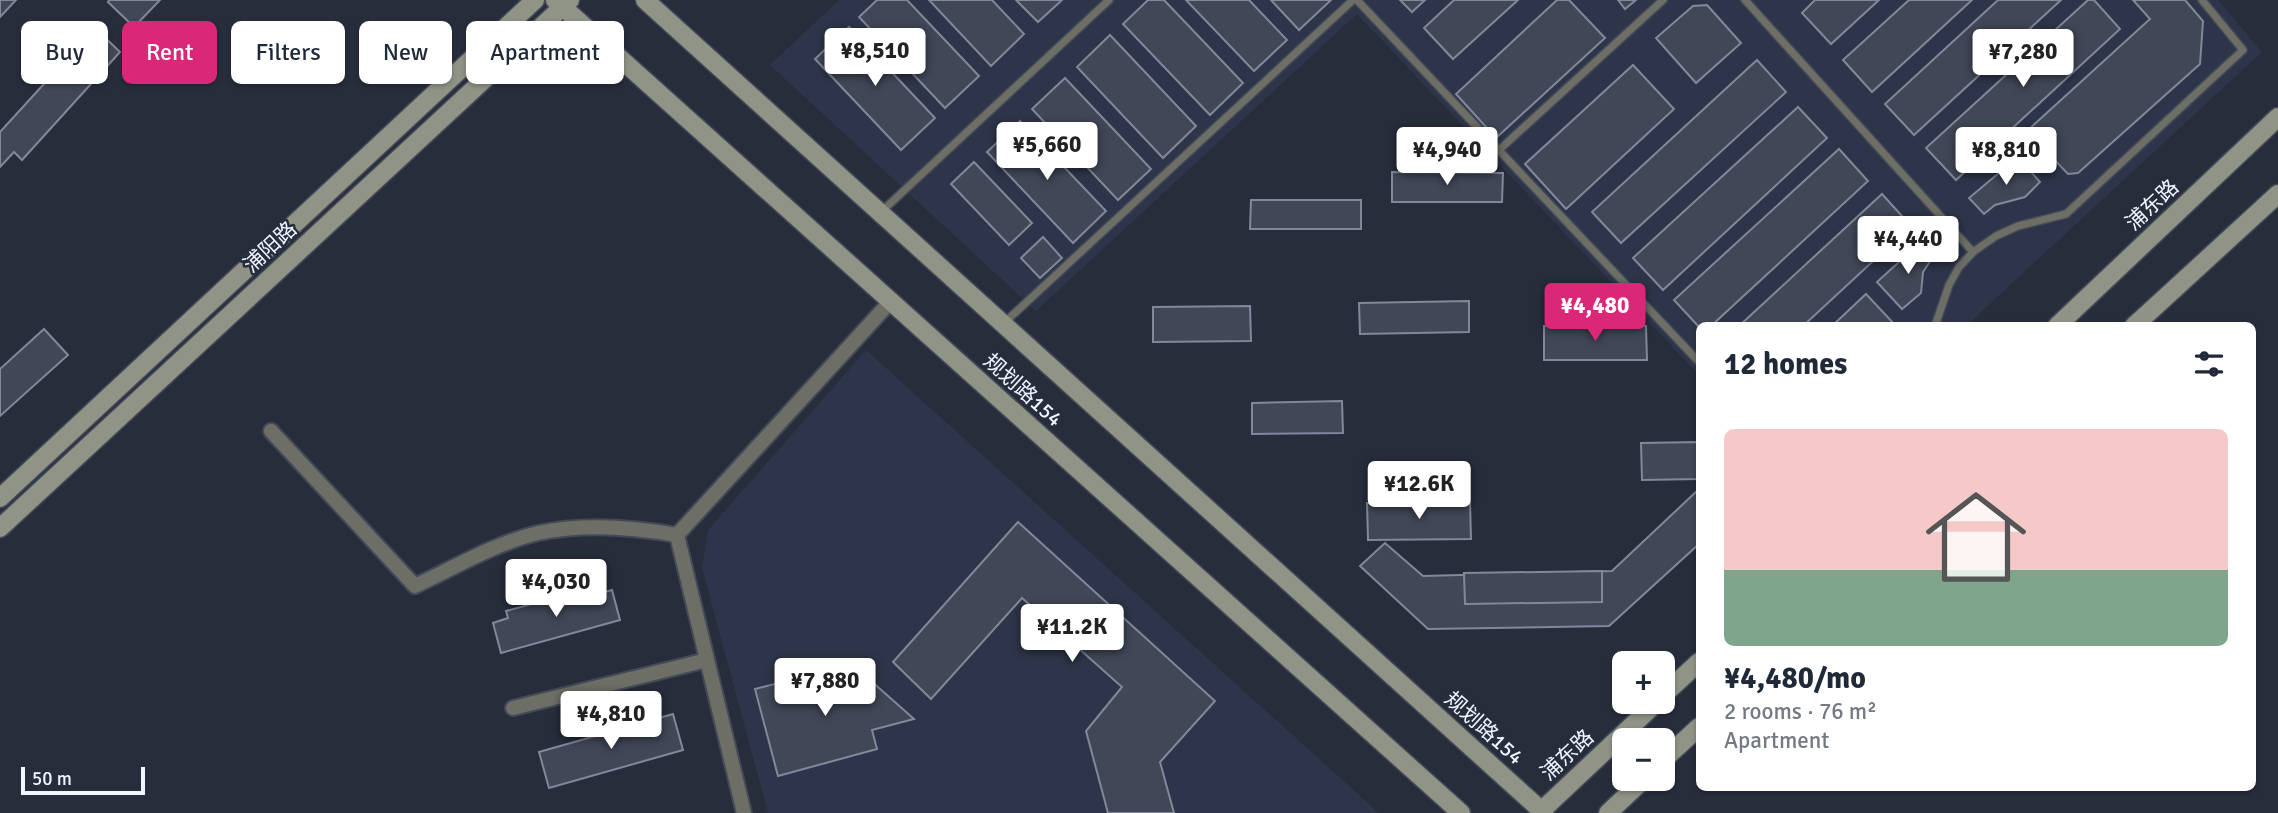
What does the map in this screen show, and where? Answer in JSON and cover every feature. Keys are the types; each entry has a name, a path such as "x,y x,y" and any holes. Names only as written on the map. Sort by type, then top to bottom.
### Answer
{"main road":[{"name":"浦阳路","path":"0,498 536,0"},
{"name":"规划路154","path":"645,0 1541,812"},
{"name":"浦阳路","path":"0,528 563,2"},
{"name":"规划路154","path":"563,2 1461,813"},
{"name":"浦东路","path":"2061,322 2278,117"},
{"path":"2138,322 2278,194"},
{"path":"1675,684 1696,665"},
{"name":"浦东路","path":"1541,812 1644,714"},
{"path":"1675,749 1696,730"},
{"path":"1608,813 1631,791"}],"street":[{"path":"677,535 891,301"},
{"path":"271,431 415,586 499,547 538,534 603,527 677,535"},
{"path":"677,535 744,813"},
{"path":"513,708 707,660"}],"lane":[{"path":"880,213 1109,0"},
{"path":"1003,324 1355,0 1696,359"},
{"path":"1499,150 1663,0"},
{"path":"1745,0 1973,252"},
{"path":"1936,322 1949,285 1959,267 1973,252 1996,236 2018,226 2066,214 2243,50 2202,0"}],"shaded area":[{"path":"839,0 2218,0 2262,52 1970,322 1696,322 1696,372 1357,14 1036,311 770,65"},
{"path":"866,350 1379,813 768,813 702,568 708,530"}],"building":[{"path":"0,0 16,0 0,17"},
{"path":"160,0 140,21 128,21 108,2"},
{"path":"877,0 907,0 979,76 945,108 859,17"},
{"path":"929,0 992,0 1024,34 991,66"},
{"path":"1016,0 1062,0 1038,22"},
{"path":"1148,0 1164,0 1243,83 1210,115 1123,24"},
{"path":"1186,0 1249,0 1287,40 1254,71"},
{"path":"1271,0 1331,0 1299,30"},
{"path":"1400,0 1425,0 1412,12"},
{"path":"1454,0 1518,0 1453,59 1424,28"},
{"path":"1557,0 1569,0 1605,38 1496,138 1456,94"},
{"path":"1618,0 1636,0 1625,9"},
{"path":"1815,0 1879,0 1831,44 1802,13"},
{"path":"1909,0 1972,0 1872,92 1843,60"},
{"path":"1998,0 2061,0 1914,135 1885,104"},
{"path":"2088,0 2094,0 2120,29 1956,180 1926,148"},
{"path":"2133,0 2185,0 2203,21 2200,64 2078,173 2068,174 2027,131 2150,19"},
{"path":"1707,5 1741,43 1696,83 1656,38 1693,6"},
{"path":"849,27 935,118 901,150 815,59"},
{"path":"1110,35 1196,126 1163,158 1077,67"},
{"path":"108,40 120,52 108,65"},
{"path":"1757,60 1786,92 1621,243 1592,212"},
{"path":"1633,65 1674,109 1566,209 1525,164"},
{"path":"1065,78 1151,169 1118,200 1032,109"},
{"path":"44,84 91,84 22,160 14,152 0,167 0,132"},
{"path":"1798,107 1827,138 1663,290 1633,258"},
{"path":"1020,121 1106,211 1073,243 987,152"},
{"path":"1839,149 1868,181 1715,322 1696,324 1674,300"},
{"path":"2018,157 2040,182 2025,197 1995,205 1984,214 1969,198"},
{"path":"974,162 1032,223 1009,245 951,184"},
{"path":"1392,172 1503,173 1502,202 1392,202"},
{"path":"1882,194 1911,226 1807,322 1743,322"},
{"path":"1251,200 1361,200 1361,229 1250,229"},
{"path":"1043,237 1062,258 1040,278 1021,258"},
{"path":"1923,240 1935,254 1923,272 1921,293 1902,309 1877,282"},
{"path":"1866,294 1892,322 1836,322"},
{"path":"1469,301 1469,332 1360,334 1359,303"},
{"path":"1250,306 1251,341 1153,342 1153,307"},
{"path":"1544,326 1646,326 1647,360 1544,360"},
{"path":"44,329 68,355 0,416 0,369"},
{"path":"1342,401 1343,433 1252,434 1252,403"},
{"path":"1696,442 1696,479 1642,480 1641,443"},
{"path":"1696,492 1696,547 1609,626 1428,629 1360,566 1385,543 1423,576 1612,571"},
{"path":"1470,502 1471,539 1368,540 1367,503"},
{"path":"1018,522 1215,701 1160,762 1174,813 1108,813 1086,731 1122,687 1022,598 931,699 893,662"},
{"path":"1602,571 1602,602 1465,604 1464,573"},
{"path":"594,587 597,594 612,590 620,620 501,653 493,623 508,618 506,611"},
{"path":"852,664 914,719 872,730 877,749 778,776 755,689"},
{"path":"673,714 683,750 549,788 539,752"}]}
